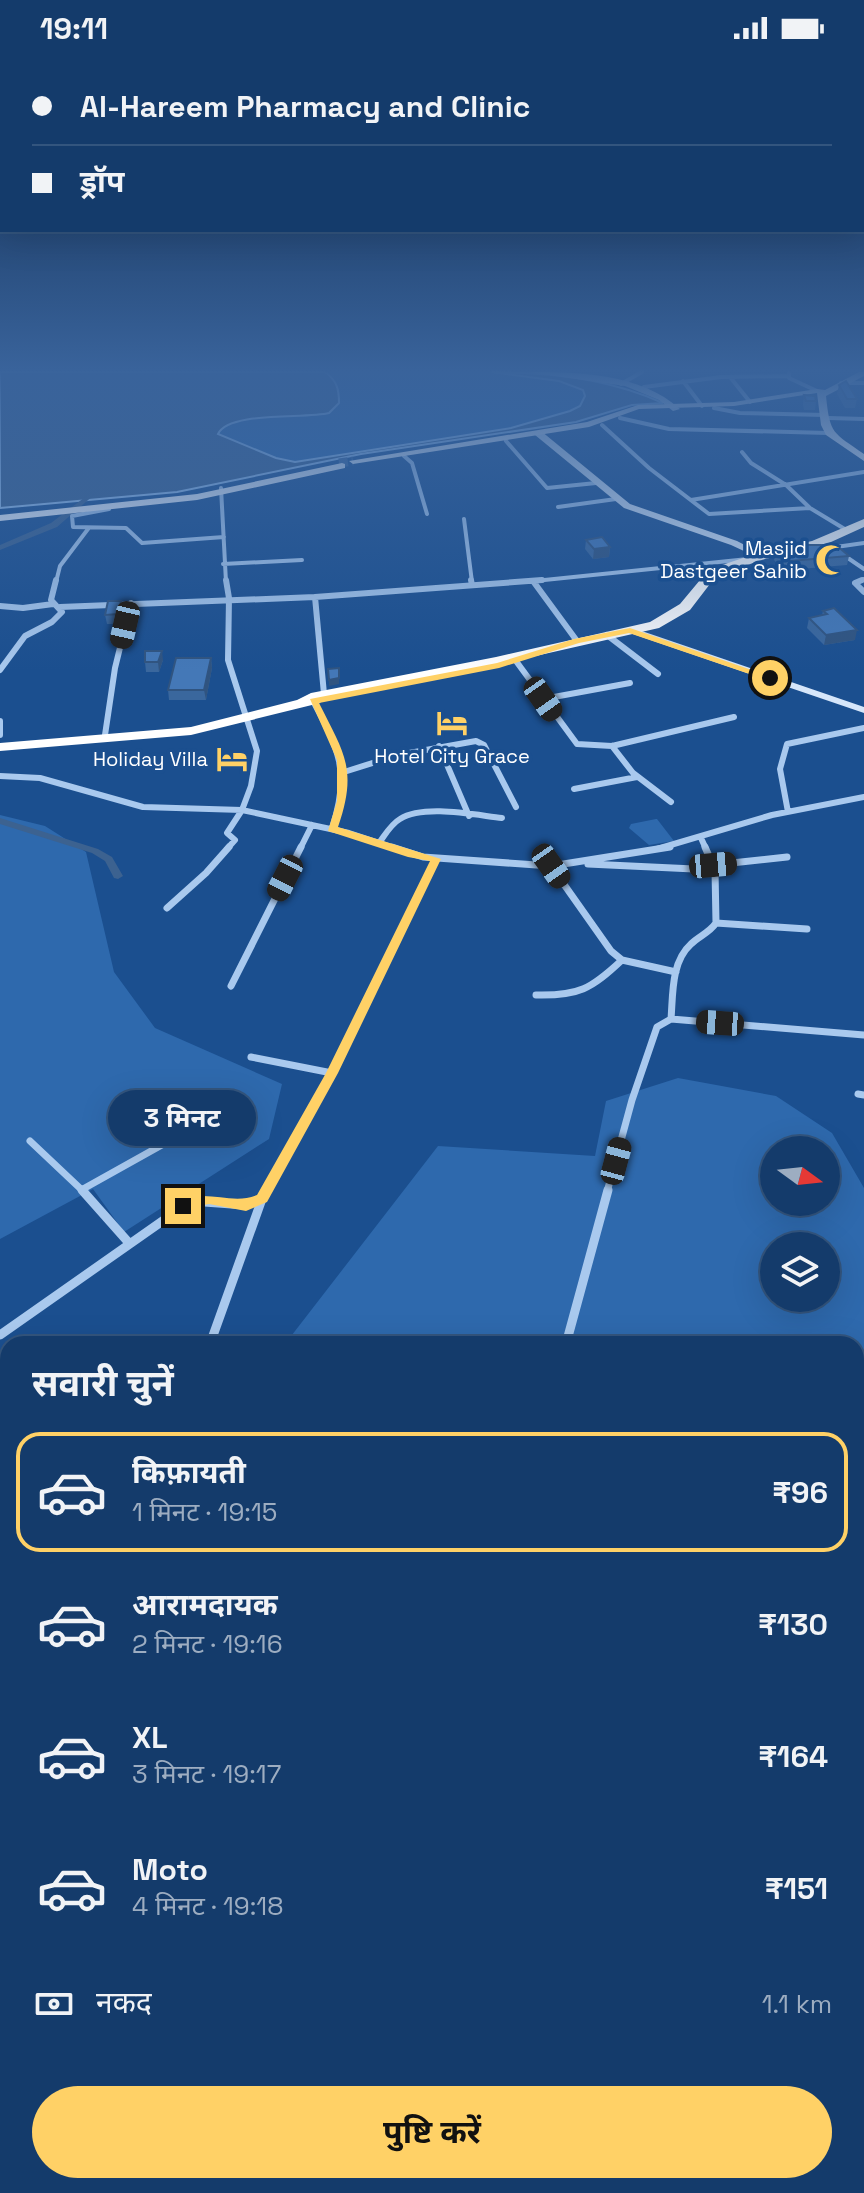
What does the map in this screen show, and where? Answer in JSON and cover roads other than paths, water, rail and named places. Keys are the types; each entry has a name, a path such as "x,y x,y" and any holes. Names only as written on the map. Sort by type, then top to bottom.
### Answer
{"highway":[{"path":"0,744 172,734 313,698 630,630 668,620 685,607 714,574 758,557 803,547 864,523"},
{"path":"313,698 516,661 545,650"},
{"path":"0,744 237,719"}],"main road":[{"path":"0,516 192,496 309,472"}],"street":[{"path":"415,472 427,514"},
{"path":"533,472 547,488 596,483"},
{"path":"583,472 616,499 654,517 734,543 758,557"},
{"path":"654,472 712,515 810,508"},
{"path":"765,472 786,485 810,508 848,531"},
{"path":"691,500 749,488 864,472"},
{"path":"167,908 206,873 235,840 226,834 242,810 251,786 257,751 237,719 228,660 229,598 223,564 221,490"},
{"path":"192,496 91,511 71,517 73,527 126,528 142,543 224,537"},
{"path":"558,507 616,499"},
{"path":"464,519 472,585"},
{"path":"0,670 25,636 60,615 51,600 60,566 88,529"},
{"path":"803,547 833,548 864,543"},
{"path":"833,548 864,569"},
{"path":"0,606 23,608 315,597 533,581 758,557"},
{"path":"223,564 302,560"},
{"path":"864,579 855,583 864,592"},
{"path":"533,581 577,641"},
{"path":"315,597 313,698 339,749 344,772 342,801 332,828"},
{"path":"105,735 115,668 131,603"},
{"path":"630,630 863,708"},
{"path":"607,635 658,674"},
{"path":"516,661 577,744 612,746 734,717"},
{"path":"543,699 630,683"},
{"path":"0,721 0,735"},
{"path":"788,812 780,776 787,744 864,728"},
{"path":"344,772 439,746 468,740 481,742 516,807"},
{"path":"439,746 469,816"},
{"path":"612,746 637,777 671,802"},
{"path":"0,776 40,778 143,807 242,810 332,828 411,855 551,866 701,838 788,812 864,797"},
{"path":"574,789 637,777"},
{"path":"379,843 394,824 407,816 502,818"},
{"path":"231,986 312,825"},
{"path":"671,1019 676,972 686,949 713,930 716,923 714,868 701,838"},
{"path":"579,863 628,868 714,868 787,857"},
{"path":"213,1336 262,1199 332,1073 436,859"},
{"path":"551,866 604,943 622,960 676,972"},
{"path":"716,923 807,929"},
{"path":"536,995 579,995 622,960"},
{"path":"568,1336 653,1033 661,1022 671,1019 864,1035"},
{"path":"251,1057 332,1073"},
{"path":"83,1189 203,1122"},
{"path":"30,1141 83,1189 129,1243"},
{"path":"0,1335 191,1201 209,1199 246,1206 262,1199"}],"waterway":[{"path":"0,548 54,525 93,493"},
{"path":"0,821 95,851 109,859 118,876"}],"place":[{"name":"Masjid Dastgeer Sahib","path":"831,560"},
{"name":"Hotel City Grace","path":"452,723"},
{"name":"Holiday Villa","path":"232,759"}]}
